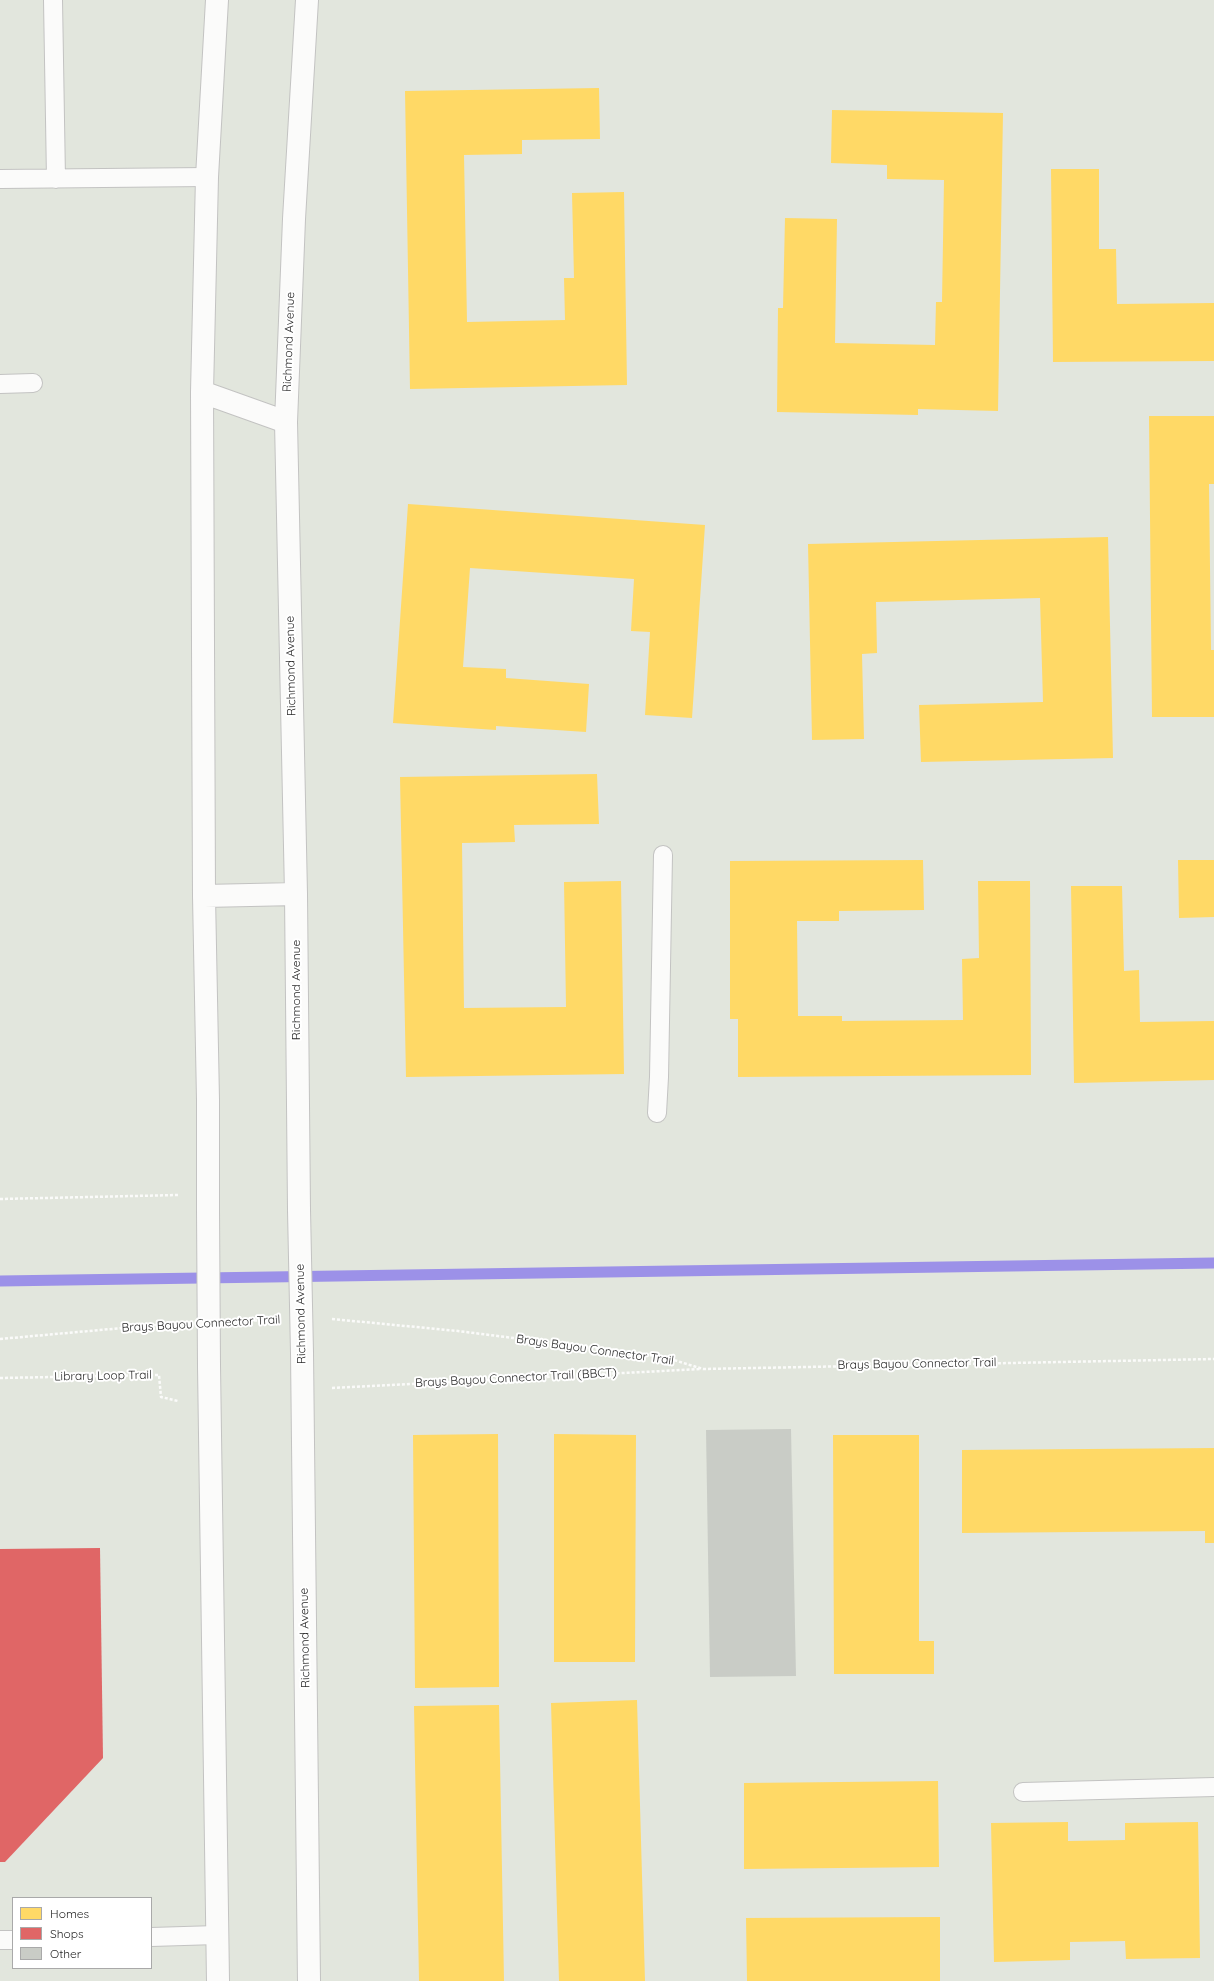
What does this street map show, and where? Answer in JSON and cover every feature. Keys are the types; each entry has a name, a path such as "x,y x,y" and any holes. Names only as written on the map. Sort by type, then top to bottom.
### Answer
{"main road":[{"path":"217,0 207,177 202,392 204,896 218,1981"},
{"name":"Richmond Avenue","path":"307,0 294,219 286,422 296,894 309,1981"},
{"path":"202,392 286,422"},
{"path":"204,896 296,894"}],"lane":[{"path":"53,0 56,178"},
{"path":"0,179 207,177"},
{"path":"0,384 33,383"},
{"path":"657,1113 660,1077 663,855"},
{"path":"1023,1792 1214,1787"},
{"path":"152,1937 217,1935"},
{"path":"0,1940 12,1940"}],"path":[{"path":"0,1198 208,1202"},
{"name":"Brays Bayou Connector Trail","path":"327,1319 458,1331 656,1356 703,1369 1214,1359"},
{"name":"Brays Bayou Connector Trail","path":"234,1321 273,1320"},
{"name":"Brays Bayou Connector Trail","path":"0,1339 180,1323"},
{"name":"Brays Bayou Connector Trail (BBCT)","path":"329,1388 703,1369"},
{"name":"Library Loop Trail","path":"0,1378 159,1375 161,1397 178,1402 178,1396"}],"building: Homes":[{"path":"599,88 600,139 522,140 522,154 464,155 467,322 565,320 564,278 574,278 572,193 624,192 627,385 410,389 405,91"},
{"path":"832,110 1003,113 998,411 918,409 918,415 777,412 778,308 783,308 785,218 837,219 835,343 935,345 936,302 942,302 944,180 887,179 887,165 831,163"},
{"path":"1051,169 1099,169 1099,249 1116,249 1117,304 1214,303 1214,361 1053,362"},
{"path":"1149,416 1214,416 1214,484 1209,484 1211,650 1214,650 1214,717 1152,717"},
{"path":"408,504 705,525 692,718 645,715 650,632 631,631 634,579 470,568 463,667 506,669 506,678 589,684 586,732 496,726 496,730 393,723"},
{"path":"1108,537 1113,758 921,762 919,705 1043,702 1040,598 876,602 877,653 862,654 864,739 812,740 808,544"},
{"path":"597,774 599,824 514,825 515,842 462,843 464,1008 566,1007 564,882 621,881 624,1074 406,1077 400,777"},
{"path":"923,860 924,910 839,911 839,921 797,921 798,1016 842,1016 842,1021 963,1020 962,959 979,958 978,881 1030,881 1031,1075 738,1077 738,1019 730,1019 730,861"},
{"path":"1178,860 1214,860 1214,917 1179,918"},
{"path":"1071,886 1122,886 1124,971 1139,970 1140,1022 1214,1021 1214,1080 1074,1083"},
{"path":"498,1434 499,1687 415,1688 413,1435"},
{"path":"554,1434 636,1435 635,1662 554,1662"},
{"path":"833,1435 919,1435 919,1641 934,1641 934,1674 834,1674"},
{"path":"1214,1448 1214,1543 1205,1543 1205,1531 962,1533 962,1450"},
{"path":"637,1700 645,1981 559,1981 551,1703"},
{"path":"499,1705 504,1981 419,1981 414,1706"},
{"path":"938,1781 939,1867 744,1869 744,1783"},
{"path":"1068,1822 1068,1841 1125,1840 1125,1823 1198,1822 1200,1958 1126,1959 1125,1941 1070,1942 1070,1960 994,1962 991,1823"},
{"path":"940,1917 940,1981 747,1981 746,1918"}],"building: Shops":[{"path":"100,1548 103,1758 5,1862 0,1862 0,1549"}],"building: Other":[{"path":"791,1429 796,1676 710,1677 706,1430"}],"waterway":[{"path":"0,1281 1214,1263"}]}
